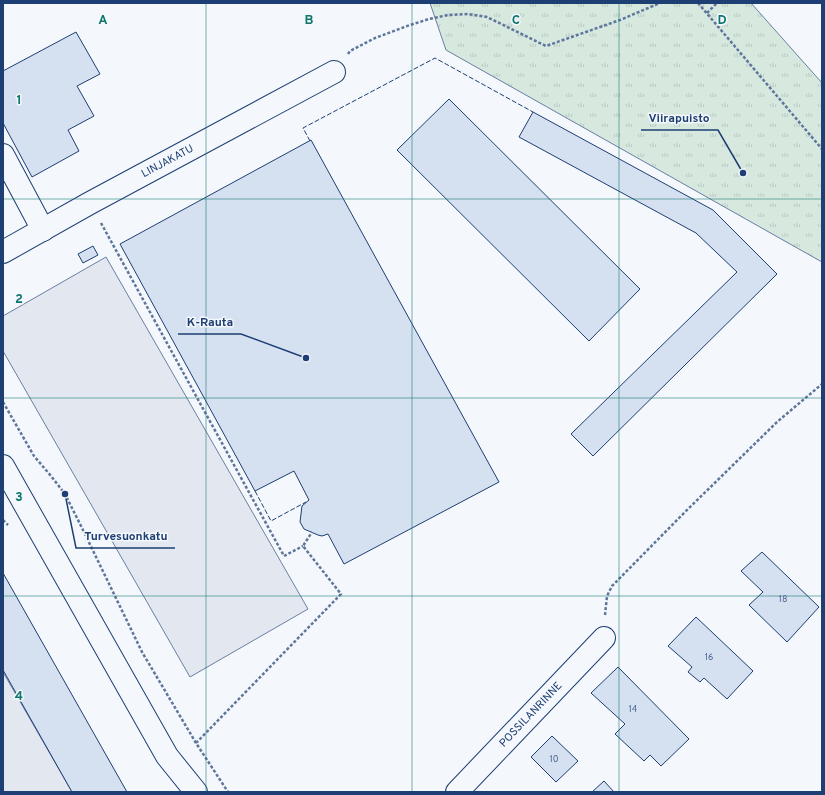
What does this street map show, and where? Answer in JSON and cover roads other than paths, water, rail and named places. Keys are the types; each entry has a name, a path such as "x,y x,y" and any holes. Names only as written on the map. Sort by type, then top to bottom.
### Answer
{"street":[{"name":"LINJAKATU","path":"3,252 90,203 334,72"},
{"path":"3,155 43,230"},
{"path":"3,466 167,756 196,792"},
{"name":"POSSILANRINNE","path":"457,792 604,638"}],"place":[{"name":"Viirapuisto","path":"743,173"},
{"name":"K-Rauta","path":"306,358"},
{"name":"Turvesuonkatu","path":"65,494"}]}
